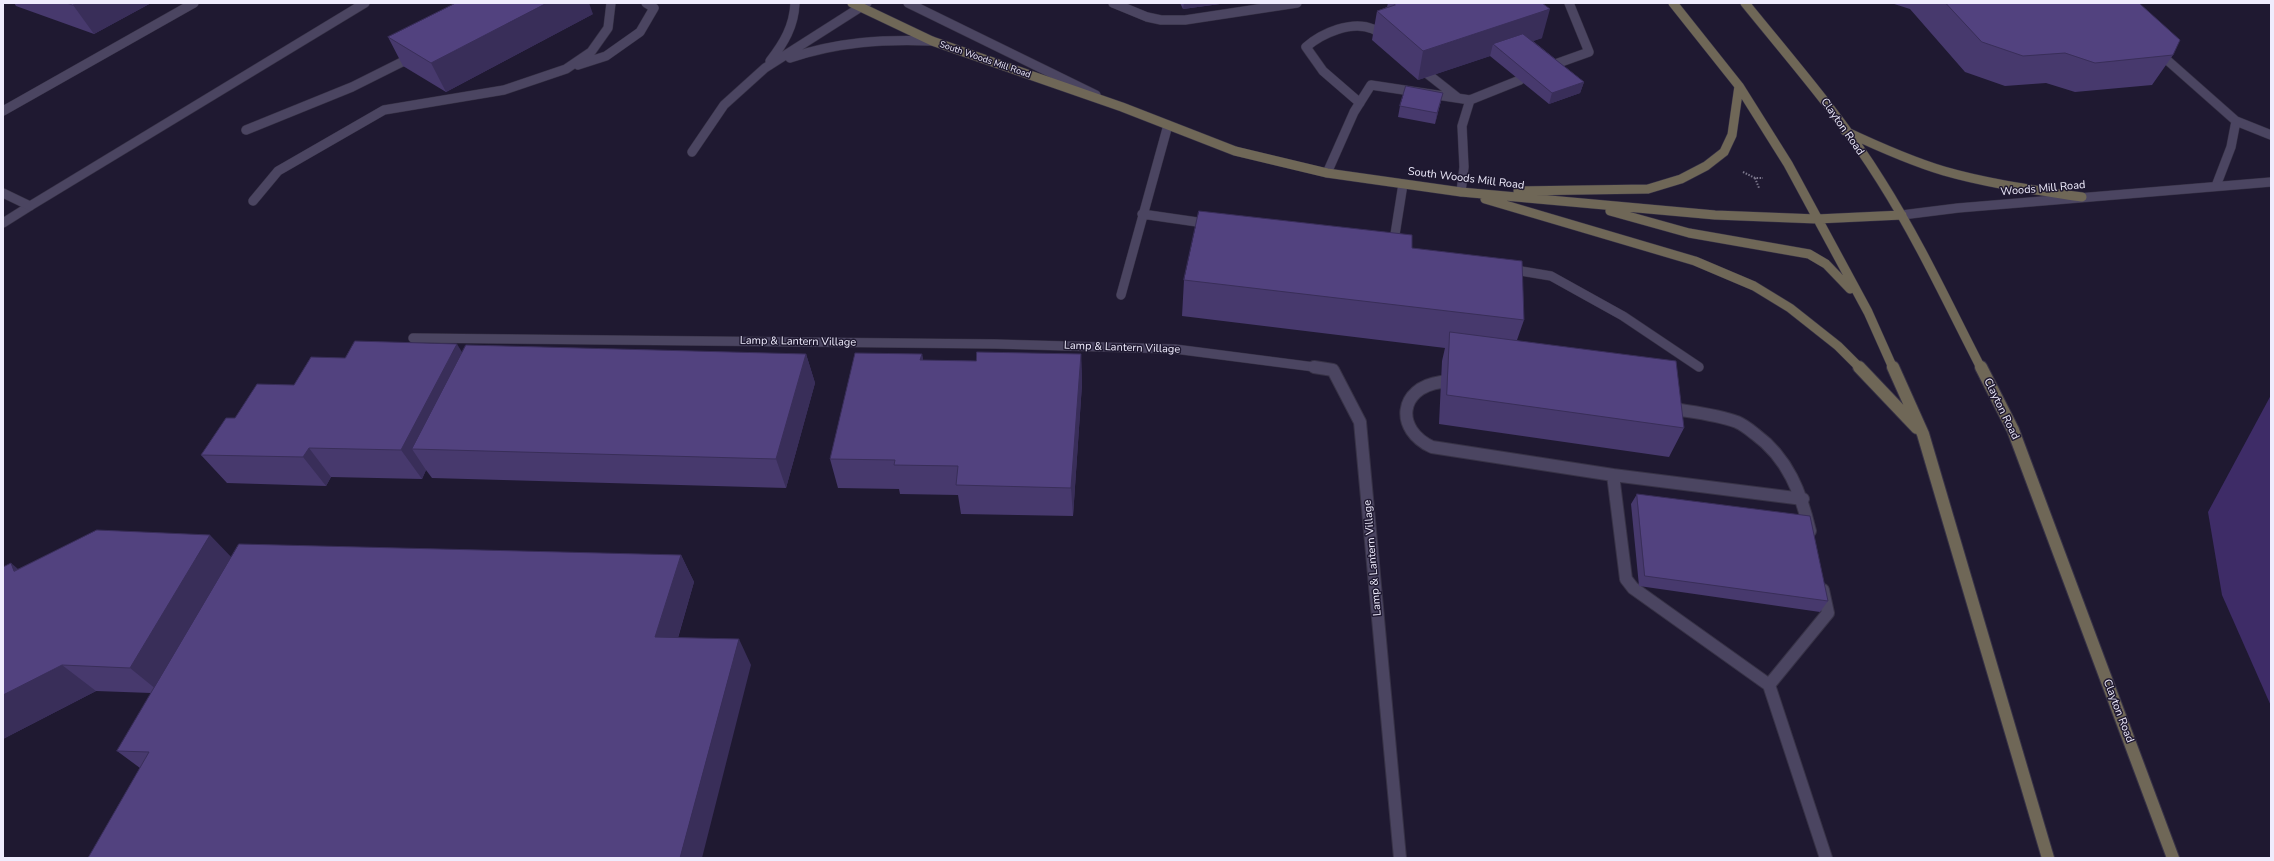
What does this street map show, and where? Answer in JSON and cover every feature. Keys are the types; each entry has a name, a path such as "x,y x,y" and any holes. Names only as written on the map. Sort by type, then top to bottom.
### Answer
{"main road":[{"name":"South Woods Mill Road","path":"852,3 864,5 932,41 1122,108 1235,151 1327,173 1461,192 1584,204 1715,215 1817,219"},
{"path":"1673,3 1739,86 1788,164 1875,328 1923,434 2048,858"},
{"name":"Clayton Road","path":"1745,3 1816,90 1902,215 2013,430 2173,858"},
{"path":"1461,192 1648,189 1681,179 1706,166 1724,152 1732,135 1739,86"},
{"path":"1845,131 1878,147 1944,171 1997,184 2082,197"},
{"path":"1461,192 1695,262 1754,286 1790,308 1838,346 1923,434"},
{"path":"1584,204 1689,233 1809,254 1826,264 1845,282 1875,328"},
{"name":"Woods Mill Road","path":"1817,219 1902,215"}],"street":[{"path":"3,111 194,3"},
{"path":"3,223 365,3"},
{"path":"566,69 591,52 608,28 611,3"},
{"path":"253,201 278,172 384,110 504,90 606,56 640,32 654,8 646,3"},
{"path":"765,68 786,41 795,16 795,3"},
{"name":"South Woods Mill Road","path":"908,3 1122,108"},
{"path":"1113,3 1140,14 1161,20 1186,20 1297,3"},
{"path":"1547,67 1588,52 1569,3"},
{"path":"692,152 724,105 765,68 864,5"},
{"path":"1360,103 1326,75 1311,57 1306,47 1311,42 1332,33 1356,26 1375,30 1393,46"},
{"path":"765,68 814,48 857,40 893,38 932,41"},
{"path":"2151,45 2236,121 2271,135"},
{"path":"246,130 352,87 422,52"},
{"path":"1411,60 1458,98"},
{"path":"1327,173 1360,103 1371,85 1470,100 1520,80"},
{"path":"1461,192 1464,167 1462,126 1470,100"},
{"path":"2216,186 2231,148 2236,121"},
{"path":"1121,295 1142,214 1168,125"},
{"name":"Woods Mill Road","path":"1902,215 1958,208 2271,182"},
{"path":"1393,248 1403,184"},
{"path":"3,194 30,206"},
{"path":"1142,214 1221,225"},
{"path":"1498,267 1551,276 1623,316 1700,367"},
{"name":"Lamp & Lantern Village","path":"413,338 995,344 1175,349 1333,370 1360,422 1400,858"},
{"path":"1441,382 1430,382 1418,388 1408,400 1404,410 1407,422 1418,440 1432,447 1613,475 1803,499"},
{"path":"1663,407 1739,423 1776,452 1790,471 1803,499 1813,545"},
{"path":"1613,475 1626,579 1769,684 1826,858"},
{"path":"1769,684 1828,614 1819,576"}],"path":[{"path":"1754,178 1759,188"}],"shaded area":[{"path":"2271,395 2271,706 2222,595 2208,512"}],"building":[{"path":"456,3 547,3 431,63 388,37"},
{"path":"1393,3 1542,3 1550,9 1423,51 1377,11 1395,5"},
{"path":"1946,3 2139,3 2180,40 2173,55 2095,63 2065,53 2023,56 1982,42"},
{"path":"1523,34 1584,82 1552,93 1493,44"},
{"path":"1406,86 1443,93 1437,113 1400,106"},
{"path":"1199,211 1412,235 1412,248 1522,261 1524,320 1184,280"},
{"path":"1450,332 1676,361 1684,428 1447,395"},
{"path":"355,341 457,344 401,450 309,448 303,457 201,455 226,418 235,418 257,384 294,385 311,357 345,358"},
{"path":"466,345 806,354 776,459 412,449"},
{"path":"977,352 1081,354 1071,488 956,485 958,466 894,465 895,460 830,459 855,353 922,354 920,360 976,361"},
{"path":"1637,494 1810,516 1828,601 1645,576"},
{"path":"97,530 210,535 130,668 62,665 3,695 3,567 11,563 14,571"},
{"path":"239,544 681,555 655,637 739,639 680,858 88,858 149,752 117,751"}]}
